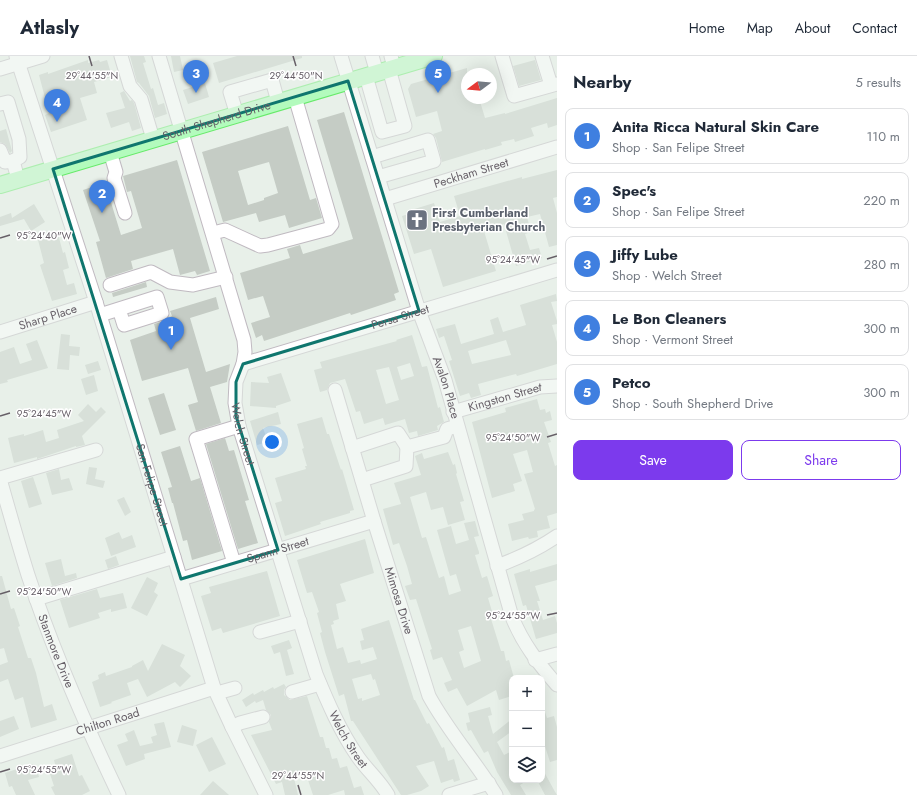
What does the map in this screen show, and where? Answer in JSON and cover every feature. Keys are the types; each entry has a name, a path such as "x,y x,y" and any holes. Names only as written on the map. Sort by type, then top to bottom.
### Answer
{"main road":[{"name":"South Shepherd Drive","path":"0,185 348,81 383,68 425,57"}],"street":[{"path":"0,69 17,60 43,56"},
{"path":"121,56 130,86 141,99 153,139"},
{"name":"Welch Street","path":"159,56 244,340 245,352 243,364 236,382 235,403 236,416 239,426 320,684 329,707 358,758 388,795"},
{"name":"Avalon Place","path":"341,56 419,311 445,380 512,617 519,635 535,660 557,685"},
{"path":"372,56 383,68"},
{"path":"502,56 514,96 554,85 542,56"},
{"name":"San Felipe Street","path":"17,60 100,314 215,690 266,795"},
{"path":"236,115 230,92 272,80 278,102"},
{"path":"0,150 5,162 13,161 20,157 19,139 5,107 29,96"},
{"path":"212,233 225,230 260,246 328,229 332,224 295,97"},
{"path":"372,157 428,140 434,161 378,177"},
{"name":"Peckham Street","path":"385,199 557,147"},
{"path":"110,152 116,172 114,178 125,213"},
{"path":"13,161 18,180"},
{"name":"Persa Street","path":"243,364 557,270"},
{"path":"110,284 151,272 170,282 193,285 226,277"},
{"name":"Sharp Place","path":"0,332 96,302"},
{"path":"100,314 119,309"},
{"name":"Kingston Street","path":"453,412 540,387 557,386"},
{"name":"Mimosa Drive","path":"335,390 429,696 440,716 489,783 496,795"},
{"path":"234,563 196,439 239,426"},
{"path":"407,447 444,437 447,429 457,426"},
{"path":"352,448 398,433 407,447 406,466 362,480"},
{"path":"0,479 96,450"},
{"name":"Stanmore Drive","path":"0,479 36,599 62,668 119,795"},
{"name":"Spann Street","path":"181,579 374,521"},
{"path":"497,566 520,558 543,546 557,536"},
{"path":"36,599 174,557"},
{"path":"260,632 300,621"},
{"path":"535,660 557,654"},
{"path":"292,692 320,684"},
{"name":"Chilton Road","path":"0,756 88,727 215,690 235,688"},
{"path":"232,727 240,723 263,717"},
{"path":"449,795 489,783"}],"highlighted area":[{"path":"348,81 419,311 243,364 236,382 236,416 278,550 181,579 53,169"}],"building":[{"path":"130,56 144,56 146,62 143,63 151,89 153,88 158,105 164,103 167,114 155,118 149,96 137,82"},
{"path":"171,56 180,56 183,70 174,72"},
{"path":"237,56 302,56 302,58 219,83 213,63"},
{"path":"88,60 88,63 99,60 100,62 107,60 112,77 94,82 97,93 80,98 87,120 51,132 45,115 49,113 39,75 48,72 48,74"},
{"path":"535,60 541,80 519,86 513,66"},
{"path":"461,70 461,104 481,104 485,118 505,114 557,98 557,125 548,128 547,123 531,128 534,136 515,142 514,139 501,142 502,145 442,162 436,138 433,134 442,131 437,111 416,117 408,89 411,84"},
{"path":"205,83 209,97 188,104 183,90"},
{"path":"124,91 130,101 132,100 134,103 141,128 132,131 129,122 111,128 106,113 125,108 120,93"},
{"path":"344,112 399,292 394,294 396,300 351,315 350,313 264,341 262,335 256,338 251,323 270,317 263,296 248,300 240,273 290,258 287,249 300,245 303,254 353,239 317,120"},
{"path":"288,126 310,200 316,198 322,218 289,228 285,215 259,222 256,213 223,222 202,152","holes":["269,162 278,193 264,198 264,200 248,205 238,171"]},
{"path":"6,129 12,151 10,153 5,144 0,142 0,131"},
{"path":"177,160 210,271 197,275 195,271 180,275 173,249 131,261 133,269 106,278 96,242 100,241 83,190 107,182 112,198 110,199 121,235 142,228 131,191 127,192 123,176"},
{"path":"557,170 557,197 553,198 557,213 557,245 549,247 540,214 527,217 531,232 525,234 530,250 539,248 542,258 516,266 504,224 484,231 496,271 443,287 431,249 414,254 402,216 409,214 408,211 434,203 440,222 460,216 454,196 522,177 522,179"},
{"path":"34,204 45,222 31,231 24,219 0,226 0,217 11,213 12,218"},
{"path":"58,234 69,268 63,270 67,285 74,283 77,294 52,301 40,265 44,263 38,240"},
{"path":"146,282 147,287 113,297 112,293"},
{"path":"556,294 557,301 551,302 557,321 557,324 552,325 557,342 557,364 517,376 516,374 478,384 481,395 471,398 469,393 460,396 449,361 452,360 444,336 439,338 436,329 455,324 461,344 494,334 490,320 498,317 503,332 526,325 520,305","holes":["506,340 511,355 472,364 468,351"]},
{"path":"216,297 219,309 190,318 206,372 230,364 227,382 210,387 221,423 196,431 188,405 198,402 188,368 142,381 130,340 156,331 154,324 164,321 172,316 170,311"},
{"path":"61,334 70,335 69,346 80,347 79,356 70,355 69,370 57,369"},
{"path":"412,335 422,367 427,366 438,408 440,407 444,422 437,426 438,430 418,436 417,431 409,433 405,419 385,425 383,418 364,424 360,411 356,412 345,379 330,383 327,390 320,392 314,370 322,368 320,362 397,341 396,340","holes":["410,363 414,376 401,380 397,367","389,367 399,400 386,404 376,370"]},
{"path":"37,340 48,368 7,380 8,382 0,384 0,352 14,347 20,364 32,360 26,344"},
{"path":"98,361 101,370 88,374 85,365"},
{"path":"281,373 291,401 276,406 276,408 250,406 251,382 269,383 267,377"},
{"path":"94,375 98,391 86,395 81,379"},
{"path":"164,393 176,430 160,435 148,398"},
{"path":"537,399 540,410 545,409 546,413 550,411 552,420 544,422 551,442 548,443 555,466 557,465 557,513 547,516 550,528 537,531 538,537 529,539 528,537 512,541 508,524 524,520 522,514 534,511 535,509 524,474 533,472 527,450 513,454 522,481 513,484 515,491 492,498 472,422 506,412 505,408"},
{"path":"88,404 96,412 101,407 106,412 82,436 85,445 76,446 37,459 37,457 14,463 8,438 24,434 24,436 43,430 46,442 59,438 57,430 84,421 78,415"},
{"path":"278,412 281,424 263,428 268,442 257,445 250,421"},
{"path":"322,417 327,434 329,434 341,470 342,469 354,510 350,511 350,513 320,522 321,524 285,536 275,503 282,501 275,478 306,469 305,466 307,466 302,449 304,448 297,424"},
{"path":"225,438 229,451 234,450 249,500 245,501 258,543 238,549 206,444"},
{"path":"180,446 191,481 200,478 222,551 192,560 187,540 183,541 172,503 168,488 172,487 161,452"},
{"path":"448,452 453,465 455,464 456,474 464,501 460,502 465,520 448,525 443,507 431,510 426,492 410,497 422,538 426,537 439,578 444,576 449,595 461,591 456,574 450,576 437,530 451,526 456,544 469,540 464,523 475,521 479,536 474,537 479,554 475,555 482,578 487,576 493,596 488,598 494,618 491,619 501,651 504,651 506,661 509,660 513,675 509,675 509,697 499,700 496,690 467,706 457,688 448,692 444,683 452,680 442,657 433,660 430,650 432,649 416,599 410,600 405,586 412,584 407,566 399,543 393,545 383,509 401,504 394,483 421,475 415,456 422,453 424,459","holes":["471,626 481,661 464,668 459,652 464,650 458,630"]},
{"path":"89,467 97,468 95,479 105,481 103,488 86,484"},
{"path":"59,469 61,480 69,478 73,490 52,495 46,473"},
{"path":"33,477 42,504 29,508 21,481"},
{"path":"124,497 131,512 125,516 117,500"},
{"path":"119,532 122,539 132,535 136,547 111,556 105,538"},
{"path":"365,539 374,573 340,584 346,601 336,604 339,619 333,621 334,624 331,625 337,649 343,647 348,663 360,660 361,664 377,659 373,647 362,650 360,641 364,640 361,629 389,620 414,700 427,724 429,723 442,748 444,747 448,761 454,759 460,780 454,782 453,779 441,783 434,761 416,766 429,786 421,791 401,795 353,721 351,721 344,694 339,696 320,633 322,632 317,613 319,612 312,592 307,593 297,560","holes":["371,674 373,680 375,679 380,695 362,701 362,698 358,699 352,679"]},
{"path":"116,556 119,565 108,569 105,560"},
{"path":"61,559 65,576 76,573 77,578 52,586 45,563"},
{"path":"557,564 557,580 535,586 540,601 537,601 543,620 555,616 557,633 536,639 526,605 523,606 514,574 530,569 530,572"},
{"path":"267,571 280,616 223,633 221,628 212,631 201,596 211,593 209,587"},
{"path":"0,576 2,576 11,609 14,608 20,626 18,627 28,658 31,658 44,707 52,704 57,720 31,728 23,697 15,700 8,679 0,682 0,665 8,662 4,648 0,649"},
{"path":"147,577 158,583 154,592 158,595 147,616 131,608"},
{"path":"97,589 100,598 123,593 127,608 111,612 111,609 98,613 100,618 69,628 60,600"},
{"path":"289,640 292,648 287,650 294,674 286,676 280,652 274,654 271,646"},
{"path":"162,644 185,655 180,666 191,676 180,687 175,682 147,697 138,679 127,683 131,695 100,707 92,682 99,679 98,675 105,672 106,676 132,667 143,660 148,671"},
{"path":"284,684 286,687 284,690 284,695 290,700 307,696 320,737 323,737 326,748 329,748 332,759 337,758 340,768 347,766 354,788 361,786 364,795 345,795 344,790 328,795 313,795 306,774 294,778 298,795 285,795 282,782 276,784 251,735 272,730 269,722 271,715 266,710 263,700 256,703 255,701 246,707 242,700 253,693 254,695 263,690 264,692 273,687 274,689"},
{"path":"490,707 492,715 488,716 493,734 509,721 509,733 497,742 504,755 509,752 509,783 523,783 520,785 526,795 511,795 497,772 488,751 484,753 471,730 468,731 466,723 470,722 468,713"},
{"path":"545,712 547,718 554,716 557,727 557,760 550,762 545,746"},
{"path":"14,716 19,729 0,737 0,721"},
{"path":"164,722 171,747 144,754 145,759 126,766 117,745 128,741 125,734 134,730 140,746 153,743 151,737 157,735 154,724"},
{"path":"182,725 197,730 193,746 177,742"},
{"path":"212,737 226,764 209,772 196,745"},
{"path":"72,754 79,776 82,775 90,791 82,795 55,795 51,787 54,786 49,771 56,768 54,760"},
{"path":"35,764 39,777 28,780 35,795 16,795 12,786 9,787 5,773"},
{"path":"545,773 557,795 545,795 539,783 545,783"},
{"path":"213,781 229,795 200,795"}],"place":[{"name":"Jiffy Lube","path":"196,93"},
{"name":"Petco","path":"438,93"},
{"name":"Le Bon Cleaners","path":"57,122"},
{"name":"Spec's","path":"102,213"},
{"name":"First Cumberland Presbyterian Church","path":"417,220"},
{"name":"Anita Ricca Natural Skin Care","path":"171,350"}]}
